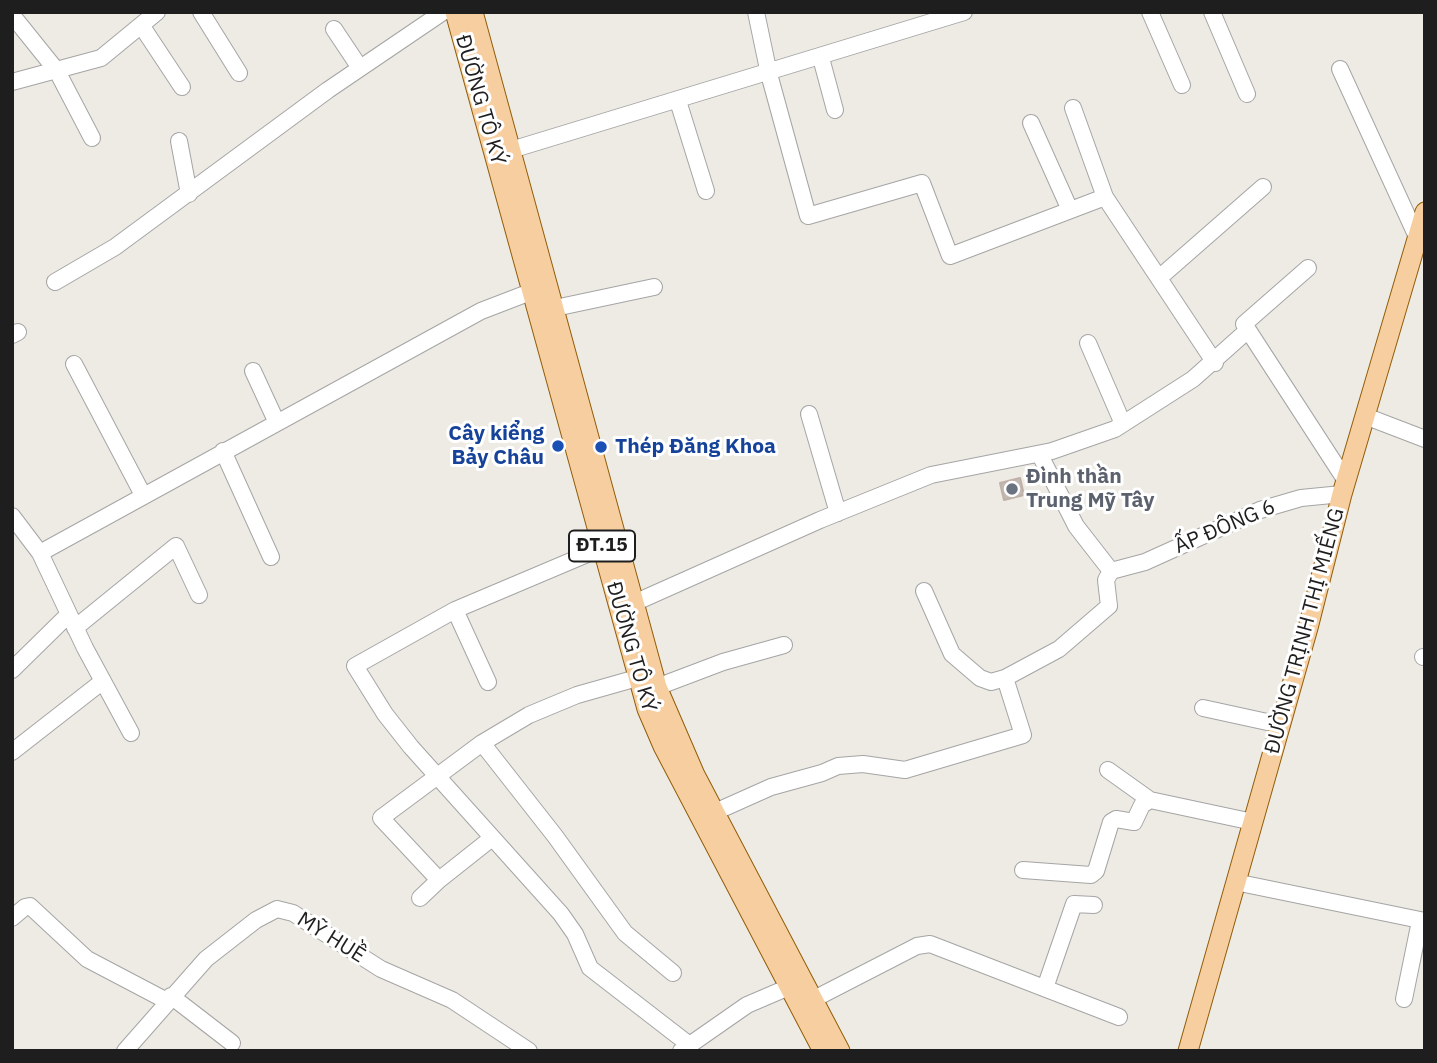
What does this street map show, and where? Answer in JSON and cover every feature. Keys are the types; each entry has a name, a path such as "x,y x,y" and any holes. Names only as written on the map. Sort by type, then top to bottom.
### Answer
{"main road":[{"name":"ĐƯỜNG TÔ KÝ","path":"455,12 533,291 627,607 657,687 715,812 840,1051"},
{"name":"ĐƯỜNG TÔ KÝ","path":"473,12 555,308 610,544"},
{"name":"ĐƯỜNG TRỊNH THỊ MIẾNG","path":"1188,1051 1281,725 1344,487 1425,212"},
{"name":"ĐƯỜNG TÔ KÝ","path":"627,607 637,678 663,746 823,1051"}],"street":[{"path":"12,82 101,58 157,12"},
{"path":"201,12 239,73"},
{"path":"55,282 115,247 360,68 443,12"},
{"path":"756,12 769,74 808,216 922,183 950,256 1105,197"},
{"path":"511,150 769,74 964,12"},
{"path":"1150,12 1182,85"},
{"path":"1212,12 1247,94"},
{"path":"12,15 57,71 92,138"},
{"path":"141,25 182,87"},
{"path":"334,29 360,68"},
{"path":"821,58 835,110"},
{"path":"1340,69 1417,237"},
{"path":"678,101 706,191"},
{"path":"1073,108 1105,197 1215,363"},
{"path":"1031,123 1070,210"},
{"path":"180,141 189,194"},
{"path":"1159,278 1263,187"},
{"path":"1308,268 1244,324 1344,487"},
{"path":"555,308 654,287"},
{"path":"40,553 481,311 533,291"},
{"path":"627,607 838,513 931,475 1040,454 1123,424 1215,363 1248,330"},
{"path":"1087,343 1123,424"},
{"path":"74,364 144,495"},
{"path":"253,371 277,423"},
{"path":"809,414 838,513"},
{"path":"1366,416 1391,423 1425,439"},
{"path":"222,452 271,557"},
{"path":"924,591 952,654 980,678 991,682 1005,678 1059,649 1109,606 1107,580 1111,571 1076,526 1040,454"},
{"name":"ẤP ĐÔNG 6","path":"1111,571 1145,562 1260,510 1344,487"},
{"path":"12,516 40,553 72,621 131,733"},
{"path":"610,544 455,610 355,666 386,714 436,775 561,914 575,934 590,968 684,1047 747,1005 789,987"},
{"path":"12,670 72,621 176,546 199,595"},
{"path":"455,610 488,682"},
{"path":"657,687 723,662 784,645"},
{"path":"439,880 381,818 436,775 529,715 578,695 637,678"},
{"path":"715,812 771,787 838,766 863,764 905,770 1030,733 1005,678"},
{"path":"12,752 103,681"},
{"path":"1203,708 1281,725"},
{"path":"482,743 555,836 625,933 673,974"},
{"path":"1108,770 1150,800 1253,822"},
{"path":"1023,870 1091,875 1096,872 1111,822 1116,819 1134,822 1142,805 1150,800"},
{"path":"420,898 492,838"},
{"path":"1236,882 1422,921 1404,999"},
{"path":"1045,988 1073,904 1094,905"},
{"path":"12,918 30,906 87,959 169,998 232,1043"},
{"name":"MỸ HUỀ","path":"125,1051 206,959 256,920 276,909 293,913 381,969 452,1000 529,1051"},
{"path":"814,999 917,946 929,944 1119,1017"}],"building":[{"name":"Đình thần Trung Mỹ Tây","path":"1020,478 1024,495 1004,500 1000,483"}],"place":[{"name":"Cây kiểng Bảy Châu","path":"558,446"},
{"name":"Thép Đăng Khoa","path":"601,447"},
{"name":"Đình thần Trung Mỹ Tây","path":"1012,489"}]}
